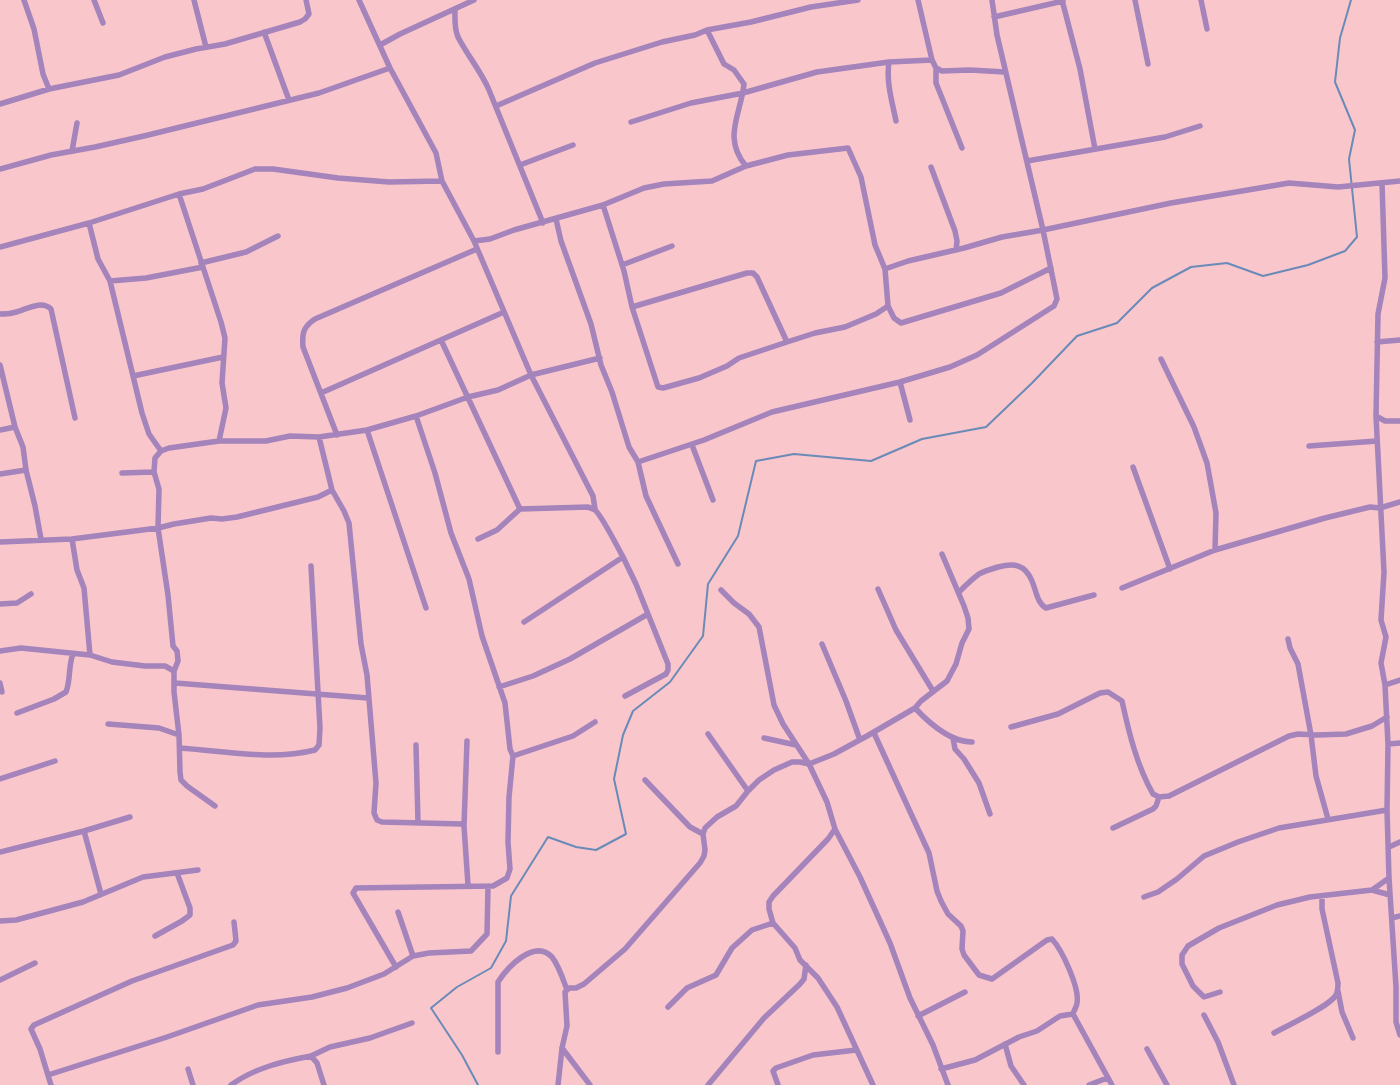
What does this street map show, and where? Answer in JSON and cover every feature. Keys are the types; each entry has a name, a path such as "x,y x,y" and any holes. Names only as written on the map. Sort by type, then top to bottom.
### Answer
{"street":[{"path":"24,0 34,29 43,74 49,89"},
{"path":"94,0 103,23"},
{"path":"194,0 206,47"},
{"path":"0,104 49,89 118,75 165,57 225,44 300,22 309,14 306,0"},
{"path":"359,0 390,68 436,153 442,181 474,242 531,375 593,496 594,509"},
{"path":"380,45 474,0"},
{"path":"496,106 595,63 662,42 811,7 858,0"},
{"path":"918,0 932,60 936,68 936,83 962,148"},
{"path":"638,462 692,445 772,412 900,382 950,367 977,355 1054,306 1057,299 1043,230 1005,72 992,0"},
{"path":"1135,0 1148,64"},
{"path":"1202,0 1207,29"},
{"path":"994,17 1062,1 1080,69 1095,148"},
{"path":"455,9 455,23 458,36 483,76 543,223"},
{"path":"707,30 724,64 734,70 744,84 734,128 734,140 739,157 746,166"},
{"path":"264,32 289,100"},
{"path":"631,122 690,103 743,93 817,72 889,62 932,60"},
{"path":"889,62 888,83 896,121"},
{"path":"0,169 51,155 144,136 319,93 390,68"},
{"path":"936,68 942,72 970,70 1005,72"},
{"path":"72,152 77,124"},
{"path":"1027,162 1095,148 1165,137 1200,126"},
{"path":"520,165 572,145"},
{"path":"474,242 603,206 644,188 664,184 712,181 746,166 788,155 848,148 861,177 875,245 885,269 888,306 894,318 901,323 1001,293 1050,268"},
{"path":"931,167 955,231 956,250"},
{"path":"0,247 89,224 179,194 203,189 255,170 314,173 338,178 389,182 442,181"},
{"path":"885,269 908,261 1002,237 1171,202 1289,183 1338,187 1400,181"},
{"path":"1382,183 1385,278 1378,314 1376,416 1384,572 1381,620 1386,637 1381,663 1386,685 1389,878 1398,986 1396,1022 1400,1035"},
{"path":"179,194 224,338 222,383 226,408 220,441"},
{"path":"603,206 658,388 699,378 727,366 739,358 787,342 815,333 845,327 876,314 888,306"},
{"path":"556,219 629,447 638,462 646,496 678,564"},
{"path":"89,224 98,260 110,281 142,413 149,434 160,451"},
{"path":"110,281 146,278 202,265 246,252 278,236"},
{"path":"622,265 672,246"},
{"path":"337,435 303,347 302,334 306,325 315,319 477,249"},
{"path":"632,307 747,273 753,273 757,277 787,342"},
{"path":"0,314 13,313 41,305 51,309 75,418"},
{"path":"321,393 504,312"},
{"path":"441,340 520,509"},
{"path":"1377,342 1400,340"},
{"path":"133,376 223,357"},
{"path":"216,806 181,780 179,735 174,692 174,671 178,661 177,651 173,646 158,528 159,489 154,472 155,458 160,451 220,441 266,441 290,436 319,437 367,430 416,416 468,397 498,390 531,375 600,358"},
{"path":"1161,360 1194,427 1207,463 1216,513 1214,550"},
{"path":"0,365 15,427 23,447 41,539"},
{"path":"900,382 910,420"},
{"path":"396,967 353,893 354,890 356,888 493,886 504,881 509,874 509,797 514,756 510,749 505,703 482,636 469,579 451,533 435,473 416,416"},
{"path":"1376,416 1385,421 1400,421"},
{"path":"0,430 15,427"},
{"path":"367,430 426,608"},
{"path":"319,437 332,490 349,523 361,644 367,675 376,783 375,816 382,822 459,823 464,826"},
{"path":"1309,446 1378,441"},
{"path":"692,445 712,500"},
{"path":"1133,468 1170,568"},
{"path":"0,474 26,470"},
{"path":"122,473 154,472"},
{"path":"0,542 72,539 158,528 194,520 222,519 318,497 332,490"},
{"path":"1122,588 1214,550 1325,518 1370,507 1380,508 1400,502"},
{"path":"478,539 497,530 520,509 588,507 594,509 600,515 622,557 668,664 666,674 625,696"},
{"path":"72,539 77,570 84,588 90,655"},
{"path":"567,990 584,984 618,957 673,896 704,856 703,834 705,828 717,817 736,806 758,780 792,762 809,764 834,754 874,733 915,708 951,676 962,643 969,629 968,618 959,592 942,554"},
{"path":"524,622 622,557"},
{"path":"959,592 980,574 988,570 1013,564 1026,570 1042,606 1046,608 1094,595"},
{"path":"180,748 269,754 295,754 316,750 319,745 320,728 311,566"},
{"path":"878,589 896,630 933,691"},
{"path":"721,590 749,614 759,627 774,706 809,764 826,802 835,829 860,877 890,943 918,1016 933,1045 948,1085"},
{"path":"0,604 17,603 31,594"},
{"path":"499,687 532,676 570,659 648,614"},
{"path":"1288,639 1298,664 1317,781 1328,819"},
{"path":"822,644 860,740"},
{"path":"0,652 21,648 90,655 112,662 164,666 174,671"},
{"path":"17,713 54,699 66,692 70,661 73,654"},
{"path":"1386,685 1400,680"},
{"path":"0,683 2,692"},
{"path":"175,684 368,698"},
{"path":"1011,726 1058,714 1100,693 1108,692 1122,701 1135,752 1150,789 1153,794 1159,797 1168,796 1198,782 1254,752 1289,736 1305,733 1311,735 1346,734 1372,726 1387,717"},
{"path":"915,708 930,722 953,738 963,742 972,742"},
{"path":"514,756 573,736 595,722"},
{"path":"108,724 159,728 179,735"},
{"path":"874,733 929,853 941,902 948,914 961,926 964,932 962,949 969,962 979,975 992,978 1047,940 1052,939 1059,946 1077,992 1078,1004 1073,1014"},
{"path":"708,734 748,791"},
{"path":"764,738 796,745"},
{"path":"953,738 955,749 964,759 979,783 990,814"},
{"path":"467,741 464,826 468,886"},
{"path":"1388,744 1400,743"},
{"path":"416,745 418,823"},
{"path":"0,778 55,761"},
{"path":"645,780 690,827 703,834"},
{"path":"1113,828 1153,809 1159,797"},
{"path":"1144,897 1158,892 1204,856 1221,848 1279,828 1387,810"},
{"path":"0,852 84,831 130,817"},
{"path":"835,829 828,839 773,896 769,902 768,909 773,923 795,948 800,960 818,978 837,1007 873,1085"},
{"path":"84,831 102,894"},
{"path":"1389,847 1400,842"},
{"path":"0,921 16,920 82,902 143,877 198,870"},
{"path":"155,936 190,915 190,908 177,873"},
{"path":"1220,992 1204,997 1193,986 1182,964 1182,955 1188,946 1219,928 1277,905 1322,896 1372,890 1389,878"},
{"path":"48,1075 167,1037 258,1005 312,997 347,988 384,974 413,956 429,952 471,951 487,934 488,886"},
{"path":"1372,890 1390,895"},
{"path":"1322,896 1322,909 1338,983 1342,1012 1353,1038"},
{"path":"398,912 413,956"},
{"path":"1392,918 1400,916"},
{"path":"51,1085 40,1049 31,1032 34,1025 132,981 233,945 236,940 234,922"},
{"path":"668,1007 686,988 716,975 732,948 752,930 773,923"},
{"path":"498,1052 498,982 524,955 532,952 542,952 551,956 567,990 565,992 567,1026 562,1048 558,1085"},
{"path":"0,980 35,963"},
{"path":"708,1085 764,1018 800,984 804,979 806,965"},
{"path":"1274,1033 1325,1005 1335,997 1338,991"},
{"path":"918,1016 965,992"},
{"path":"941,1069 976,1060 1005,1044 1037,1031 1060,1016 1073,1014"},
{"path":"1073,1014 1112,1085"},
{"path":"1204,1015 1218,1042 1234,1085"},
{"path":"231,1085 242,1077 284,1062 311,1056 330,1047 370,1038 412,1023"},
{"path":"1005,1044 1011,1066 1024,1085"},
{"path":"562,1048 590,1085"},
{"path":"1147,1049 1167,1085"},
{"path":"778,1085 773,1071 776,1068 812,1056 856,1050"},
{"path":"311,1056 317,1063 324,1085"},
{"path":"188,1069 193,1085"},
{"path":"1089,1085 1107,1078"}],"waterway":[{"path":"478,1085 462,1055 431,1008 457,987 491,968 506,941 511,896 548,837 576,847 596,850 626,834 614,779 623,735 633,711 670,682 703,636 708,584 738,536 756,461 794,454 871,461 922,439 986,427 1077,336 1117,323 1152,288 1191,267 1227,263 1263,276 1308,265 1345,251 1357,237 1349,159 1355,130 1335,82 1340,38 1351,0"}]}
